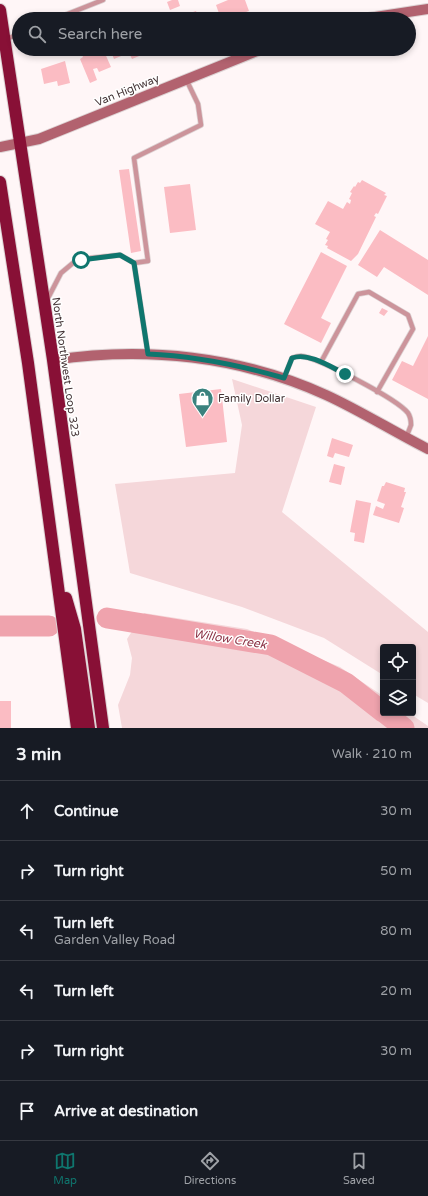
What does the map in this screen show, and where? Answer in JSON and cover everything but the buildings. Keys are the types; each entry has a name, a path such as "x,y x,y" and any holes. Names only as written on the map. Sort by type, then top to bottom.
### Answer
{"highway":[{"name":"North Northwest Loop 323","path":"0,10 53,360 103,728"},
{"path":"0,182 28,363 77,728"},
{"path":"54,558 75,629 89,728"}],"street":[{"path":"408,12 428,9"},
{"name":"Van Highway","path":"0,147 39,139 244,56"},
{"path":"53,360 87,355 148,354 179,356 214,361 284,378 344,404 428,449"}],"lane":[{"path":"73,12 103,0"},
{"path":"4,39 12,36"},
{"path":"44,305 58,278 66,267 81,260 120,255 134,263 148,261 134,158 201,125 198,104 186,79"},
{"path":"134,263 148,354"},
{"path":"321,362 358,294 369,292 408,315 413,329 377,392"},
{"path":"284,378 292,358 299,356 321,362 377,392 408,413 412,425 406,438"}],"shaded area":[{"path":"232,379 316,407 282,512 428,632 428,703 416,696 416,644 380,644 380,673 324,638 242,607 130,573 115,484 235,473 242,425"},
{"path":"144,613 247,629 340,667 380,694 380,716 413,716 428,726 428,728 122,728 118,705 130,675 132,658 127,639"}],"waterway":[{"name":"Willow Creek","path":"107,618 271,645 346,683 380,710"},
{"name":"Willow Creek","path":"0,626 49,626"},
{"name":"Willow Creek","path":"389,716 404,728"}],"place":[{"name":"Family Dollar","path":"203,418"}],"route":[{"path":"81,260 120,255 134,263 148,354 179,356 214,361 284,378 289,362 292,358 299,356 321,362 345,374"}]}
